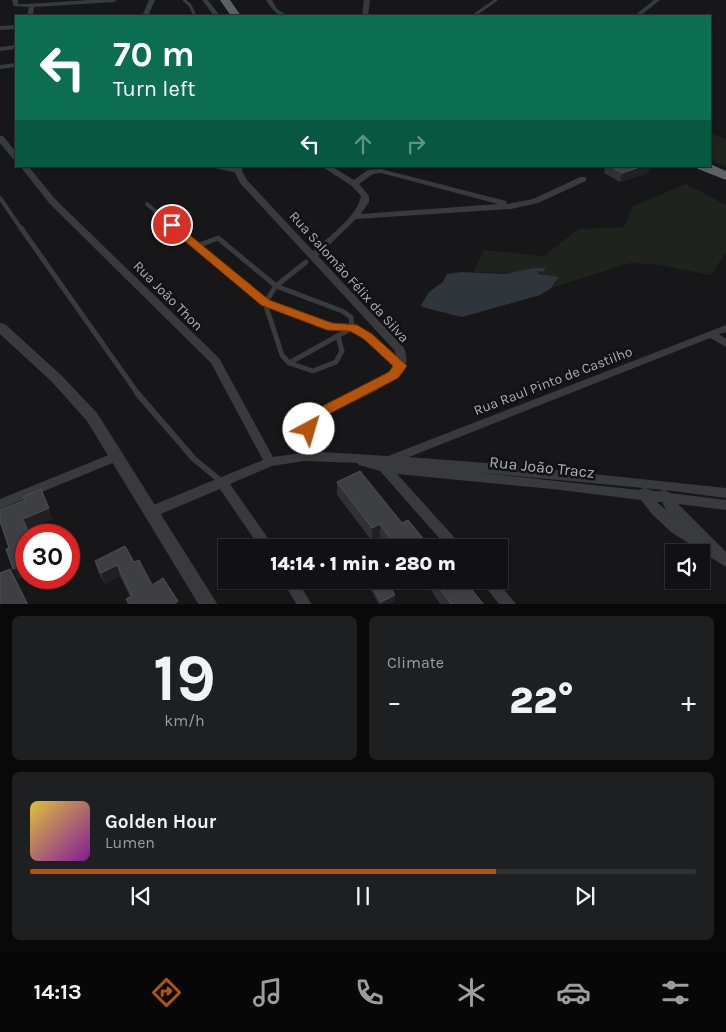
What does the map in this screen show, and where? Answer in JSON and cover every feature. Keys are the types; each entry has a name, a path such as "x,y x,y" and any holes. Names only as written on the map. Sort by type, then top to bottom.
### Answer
{"highway":[{"path":"225,0 235,15"},
{"path":"705,167 726,176"}],"street":[{"path":"15,0 16,5 20,6 114,0"},
{"path":"145,15 152,0"},
{"path":"205,0 216,15"},
{"path":"269,0 275,10 283,15"},
{"path":"365,15 367,0"},
{"path":"638,15 657,0"},
{"path":"30,15 32,5"},
{"path":"0,28 15,27"},
{"path":"0,48 15,47"},
{"path":"0,67 15,65"},
{"path":"0,138 15,156"},
{"name":"Rua João Thon","path":"25,167 52,200 214,361 270,462"},
{"path":"309,259 362,208 365,196 354,184 327,167"},
{"name":"Rua Salomão Félix da Silva","path":"239,169 243,182 309,259 400,350 400,366 393,375 316,415 309,422 310,442 318,456"},
{"path":"354,184 371,172 382,171 511,206"},
{"path":"354,217 446,209 511,206 535,201 583,179"},
{"path":"446,209 464,192"},
{"name":"Rua Raul Pinto de Castilho","path":"387,464 726,328"},
{"path":"1,330 58,379 92,417 209,604"},
{"path":"712,334 726,344"},
{"name":"Rua João Tracz","path":"151,512 270,462 318,456 356,458 371,465 387,464 663,491 726,494"},
{"path":"0,504 116,457"},
{"path":"387,464 450,539"},
{"path":"222,482 262,539"},
{"path":"643,489 680,531 699,545 722,557"},
{"path":"663,491 671,506 722,557"},
{"name":"Rua João Tracz","path":"663,491 726,505"},
{"path":"295,589 305,604"},
{"path":"496,589 510,604"}],"lane":[{"path":"184,0 190,5 195,15"},
{"path":"474,15 496,0"},
{"path":"223,167 239,169"},
{"path":"0,198 138,394 194,459 222,482"},
{"path":"147,204 265,303 331,327 352,328 368,336 400,366"},
{"path":"197,246 218,238 276,286 342,311 351,317 352,328"},
{"path":"309,259 276,286 268,295 265,303 282,355 289,363 313,371 336,362 342,351 338,336"},
{"path":"289,363 352,328"}],"shaded area":[{"path":"711,132 726,140 726,167 711,160"},
{"path":"686,184 726,205 726,252 711,275 661,265 630,263 551,288 557,282 552,277 542,274 473,272 484,250 544,256 579,229 624,227 633,206"},
{"path":"534,268 546,268 543,272 537,271 538,274 559,277 551,288 540,295 462,317 422,307 421,305 429,292 443,282 447,274 461,272 505,274"}],"building":[{"path":"612,167 640,167 622,173"},
{"path":"360,471 402,523 408,520 424,539 391,539 380,524 372,528 337,482"},
{"path":"41,489 49,508 23,519 25,524 15,524 15,568 13,569 6,549 9,548 0,521 0,510 25,500 23,497"},
{"path":"125,546 134,562 139,560 152,585 163,578 178,601 174,604 129,604 126,599 132,596 117,565 101,573 95,561"},
{"path":"10,569 15,579 15,589 20,589 28,604 0,604 0,573"},
{"path":"373,589 391,589 395,595 381,602"},
{"path":"440,589 471,589 483,604 451,604"}],"route":[{"path":"172,225 265,303 331,327 352,328 368,336 400,366 393,375 316,415 309,422 309,429"}]}
